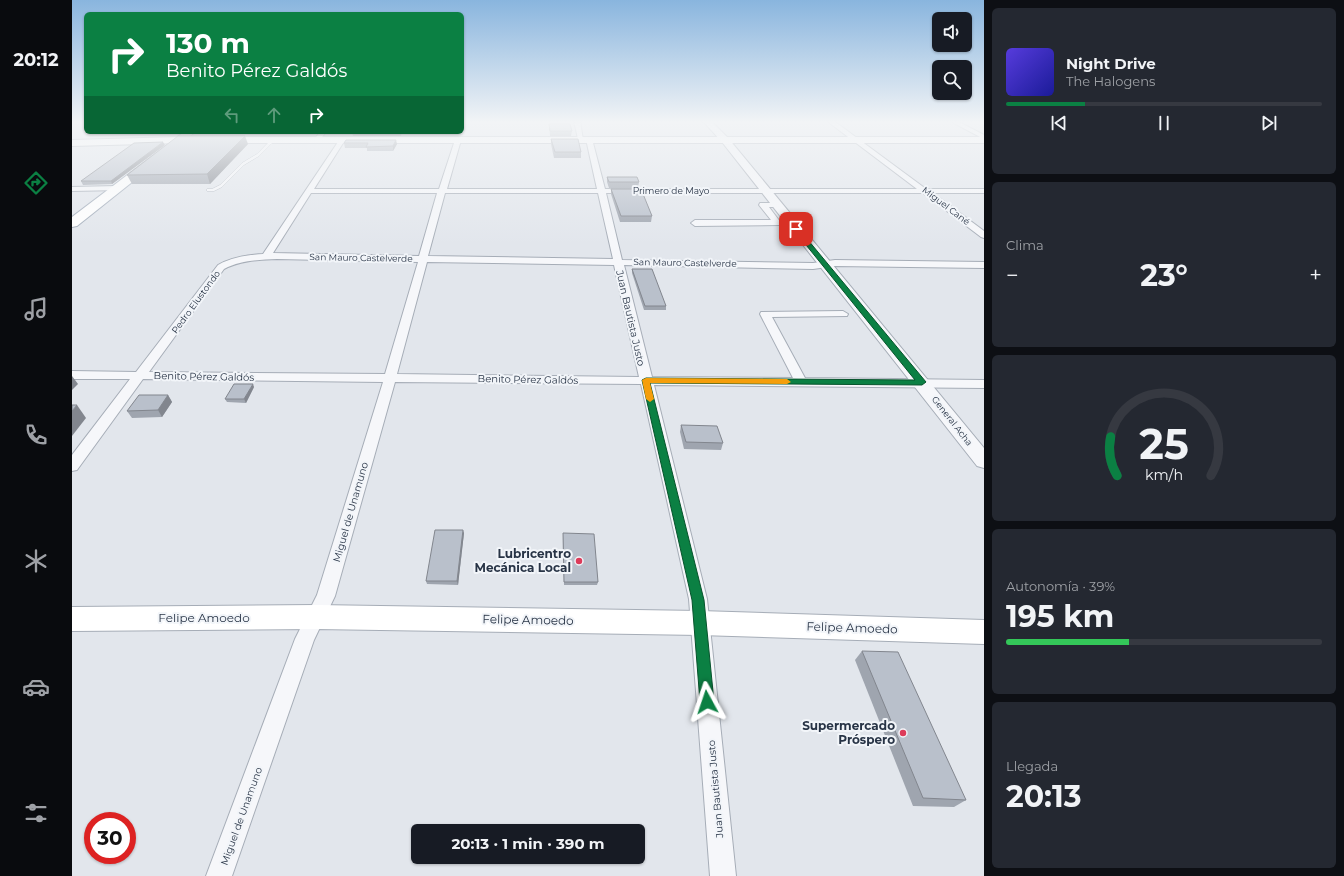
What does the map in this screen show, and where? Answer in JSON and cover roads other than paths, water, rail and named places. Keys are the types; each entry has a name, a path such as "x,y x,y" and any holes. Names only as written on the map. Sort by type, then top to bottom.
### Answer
{"main road":[{"path":"72,223 151,162"},
{"name":"Felipe Amoedo","path":"72,619 316,617 700,623 984,632"}],"street":[{"path":"266,257 328,162"},
{"name":"Miguel de Unamuno","path":"219,876 300,654 326,596 390,378 442,191 448,162"},
{"name":"Juan Bautista Justo","path":"592,162 618,262 694,581 700,623 723,876"},
{"name":"General Acha","path":"742,162 922,382 984,461"},
{"name":"Miguel Cané","path":"886,162 984,235"},
{"path":"72,189 117,188"},
{"name":"Primero de Mayo","path":"309,191 984,191"},
{"path":"695,223 777,223 763,205 777,205"},
{"name":"San Mauro Castelverde","path":"266,257 813,266 835,263 984,265"},
{"name":"Pedro Elustondo","path":"72,466 224,263 236,259 266,257"},
{"path":"801,382 765,314 843,314"},
{"name":"Benito Pérez Galdós","path":"72,375 922,382 984,384"}],"lane":[{"path":"208,190 221,186 247,162"}],"place":[{"name":"Lubricentro Mecánica Local","path":"579,561"},
{"name":"Supermercado Próspero","path":"903,733"}]}
